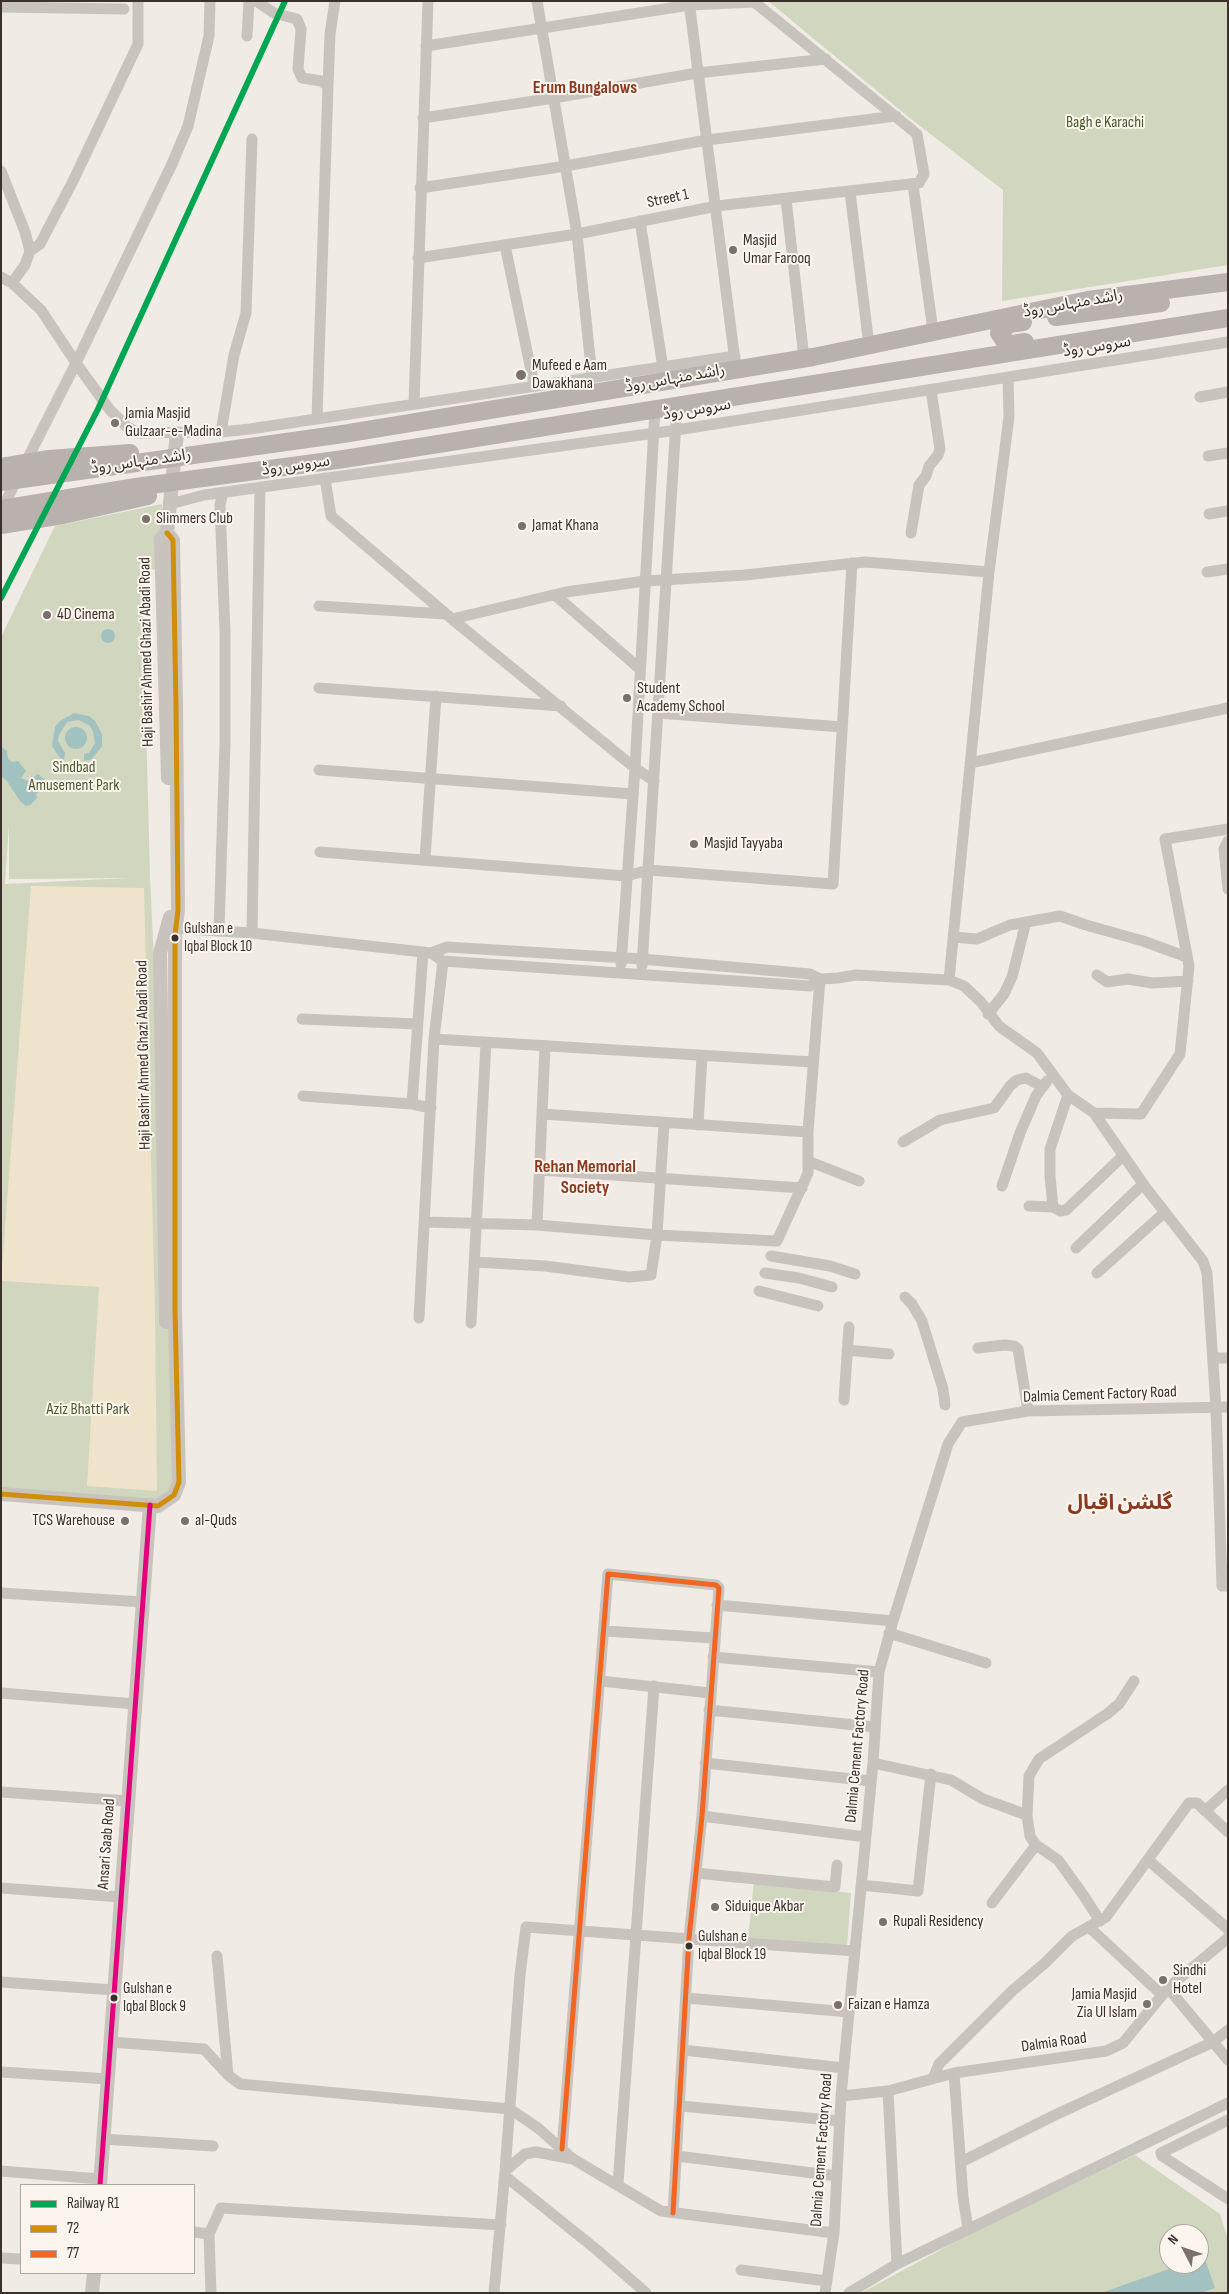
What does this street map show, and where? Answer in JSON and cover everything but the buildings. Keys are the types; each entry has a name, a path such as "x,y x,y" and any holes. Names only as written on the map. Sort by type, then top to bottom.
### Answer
{"main road":[{"name":"راشد منہاس روڈ","path":"1,482 343,434 736,362 804,358 1088,300 1228,284"},
{"path":"1192,324 1048,338 1013,344 1005,342 999,333 1009,324 1166,302 1228,284"},
{"name":"راشد منہاس روڈ","path":"1,510 344,459 1228,318"},
{"path":"1,467 49,459 140,452 214,451"},
{"path":"1,525 64,515 158,494 196,480"}],"street":[{"path":"30,251 40,244 73,181 138,44 138,1"},
{"path":"1,510 76,363 172,164 188,126 210,36 210,1"},
{"path":"248,36 249,1"},
{"path":"256,1 274,13 297,19 301,29 298,69 302,78 321,81 328,86"},
{"path":"317,418 330,34 335,1"},
{"path":"414,403 428,1"},
{"path":"537,1 577,234 592,376"},
{"path":"426,46 542,29 689,3 754,2 917,134 918,182 933,331"},
{"path":"689,3 697,73 717,206 721,262 736,362"},
{"path":"1,7 124,10"},
{"path":"423,118 697,73 826,59"},
{"path":"420,188 566,166 707,140 896,116"},
{"path":"221,432 234,355 246,313 252,139"},
{"path":"1,171 25,232 30,251 25,265 12,283"},
{"name":"Street 1","path":"418,258 577,234 717,206 850,192 918,182"},
{"path":"850,192 869,344"},
{"path":"786,198 804,358"},
{"path":"1,277 12,283 41,310 110,410 132,430 146,433 221,432 592,376 663,375 640,221"},
{"path":"505,245 534,385"},
{"name":"سروس روڈ","path":"170,504 223,492 677,430 1228,342"},
{"path":"949,980 989,572 1009,417 1008,377"},
{"path":"911,533 919,485 926,476 929,466 938,455 940,449 931,390"},
{"path":"1200,396 1228,392"},
{"path":"641,973 677,430 677,406"},
{"path":"620,973 635,768 656,409"},
{"name":"Haji Bashir Ahmed Ghazi Abadi Road","path":"1,1494 158,1506 174,1495 180,1482 175,1310 174,935 172,926 176,705 173,540 167,533 177,433"},
{"path":"1208,456 1228,453"},
{"path":"325,478 331,516 449,617 635,768 654,781"},
{"path":"252,933 260,487"},
{"path":"219,930 224,743 225,632 220,505 223,492"},
{"path":"1209,514 1228,511"},
{"path":"319,606 449,617 555,594 645,582 745,575 852,563 865,562 989,572"},
{"path":"320,852 626,876 649,870 833,884 852,563"},
{"path":"1207,572 1228,569"},
{"path":"555,594 640,669"},
{"path":"319,688 561,706"},
{"path":"425,859 436,696"},
{"path":"970,763 1228,708"},
{"path":"658,713 842,727"},
{"path":"319,770 633,794"},
{"path":"1094,1113 1141,1114 1180,1054 1188,981 1187,957 1165,839 1228,829"},
{"path":"1228,841 1224,849 1228,888"},
{"path":"954,937 977,939 1010,925 1060,916 1143,941 1187,957"},
{"path":"988,1014 1004,994 1012,977 1026,922"},
{"path":"172,926 187,930 252,933 427,952 447,947 642,958 810,974 820,979 856,975 949,980 964,986 981,1002 988,1014 999,1026 1037,1053 1068,1095 1094,1113 1143,1184 1203,1260 1207,1273 1213,1358 1222,1408 1222,1586 1228,1586"},
{"path":"427,952 443,961 810,986 820,979"},
{"path":"412,1104 417,1024 427,952"},
{"path":"419,1318 434,1039 443,961"},
{"path":"745,981 747,968"},
{"path":"1097,975 1108,982 1128,979 1152,983 1188,981"},
{"path":"425,1222 538,1225 658,1235 777,1241 808,1173 812,1062 820,979"},
{"path":"302,1019 417,1024"},
{"path":"434,1039 812,1062"},
{"path":"471,1323 486,1043"},
{"path":"538,1225 545,1047"},
{"path":"698,1125 702,1056"},
{"path":"1002,1186 1020,1133 1036,1096 1052,1074"},
{"path":"903,1142 940,1120 994,1108 1010,1086 1018,1080 1026,1078 1043,1087"},
{"path":"1053,1207 1050,1150 1068,1095"},
{"path":"303,1096 412,1104 431,1108"},
{"path":"542,1114 808,1132"},
{"path":"475,1262 545,1266 629,1277 651,1275 658,1235 664,1123"},
{"path":"1029,1206 1053,1207 1060,1211 1066,1210 1123,1156"},
{"path":"808,1160 859,1180"},
{"path":"540,1170 802,1188"},
{"path":"1076,1248 1143,1184"},
{"path":"1097,1273 1165,1212"},
{"path":"771,1256 830,1266 855,1274"},
{"path":"765,1273 799,1278 832,1287"},
{"path":"759,1291 818,1306"},
{"path":"905,1297 912,1304 922,1321 943,1389 945,1405"},
{"path":"844,1400 849,1327"},
{"path":"978,1348 1005,1345 1014,1346 1018,1349 1028,1411"},
{"path":"847,1350 889,1354"},
{"path":"1213,1358 1228,1358"},
{"name":"Dalmia Cement Factory Road","path":"825,2293 834,2233 841,2096 873,1763 879,1672 892,1621 948,1444 957,1427 962,1422 1028,1411 1222,1408"},
{"name":"Ansari Saab Road","path":"100,2182 150,1505"},
{"path":"562,2149 605,1631 608,1574 716,1585 719,1588 716,1605 702,1816 689,1938 673,2213"},
{"path":"1,1594 143,1602"},
{"path":"716,1605 892,1621"},
{"path":"605,1631 714,1638"},
{"path":"889,1633 986,1663"},
{"path":"713,1657 879,1672"},
{"path":"600,1681 710,1693"},
{"path":"1134,1681 1118,1704 1107,1714 1039,1759 1029,1776 1027,1816 1030,1836 1036,1845 1058,1860 1084,1896 1095,1924 1165,1992 1228,2060"},
{"path":"618,2184 654,1686"},
{"path":"1,1693 135,1704"},
{"path":"709,1710 874,1727"},
{"path":"705,1763 871,1781"},
{"path":"873,1763 932,1774 951,1780 983,1799 1027,1816"},
{"path":"862,1885 918,1891 932,1774"},
{"path":"1205,1811 1228,1790"},
{"path":"1,1792 128,1801"},
{"path":"933,2079 939,2064 1012,1991 1045,1963 1072,1936 1095,1924 1111,1911 1189,1803 1192,1801 1196,1803 1228,1832"},
{"path":"702,1816 866,1837"},
{"path":"992,1903 1036,1845"},
{"path":"1148,1860 1228,1929"},
{"path":"696,1873 835,1887 838,1865"},
{"path":"1,1888 121,1897"},
{"path":"494,2293 520,1974 526,1927 855,1951"},
{"name":"Dalmia Road","path":"841,2096 888,2091 954,2073 1106,2052 1123,2044 1165,1992 1228,1938"},
{"path":"217,1956 228,2075"},
{"path":"1,1982 114,1990"},
{"path":"686,1998 849,2012"},
{"path":"961,2162 1055,2115 1213,2042 1228,2030"},
{"path":"110,2042 204,2049 228,2075 240,2084 510,2109 538,2128 573,2159 661,2211 834,2233"},
{"path":"683,2050 844,2068"},
{"path":"1,2072 108,2080"},
{"path":"954,2073 963,2198 968,2229"},
{"path":"888,2091 897,2264"},
{"path":"849,2293 897,2264 1228,2102"},
{"path":"680,2106 840,2121"},
{"path":"1228,2120 1162,2153 1162,2156 1228,2198"},
{"path":"103,2139 213,2146"},
{"path":"505,2174 525,2154 536,2152 573,2159"},
{"path":"677,2156 837,2176"},
{"path":"1,2172 100,2182"},
{"path":"505,2174 646,2293"},
{"path":"211,2293 209,2234 221,2208 501,2225"},
{"path":"195,2232 209,2234"},
{"path":"1,2258 20,2259"},
{"path":"741,2270 827,2281"},
{"path":"92,2293 94,2274"}],"green space":[{"name":"Bagh e Karachi","path":"768,1 1228,1 1228,265 1002,301 1003,190 911,119"},
{"name":"Aziz Bhatti Park","path":"162,504 162,570 142,569 150,877 179,1482 150,1505 1,1493 1,637 55,526","holes":["9,824 9,879 129,878 5,884"]},
{"path":"754,1882 851,1893 847,1946 748,1938"},
{"path":"1135,2155 1220,2214 1228,2240 1228,2293 861,2293 979,2229"}],"sand":[{"name":"Aziz Bhatti Park","path":"31,886 144,888 155,1314 157,1491 87,1486 99,1287 1,1281"}],"water":[{"path":"105,629 111,629 115,636 111,643 105,643 101,639 101,633"},
{"path":"74,713 89,716 95,721 102,734 102,746 92,759 84,761 84,754 89,753 95,743 93,732 90,726 79,720 67,722 59,735 58,741 65,753 64,760 60,758 52,746 55,727 60,721"},
{"path":"76,727 84,730 87,738 84,746 76,749 68,746 65,738 68,730"},
{"path":"1,746 7,751 8,759 12,762 18,761 26,771 21,778 28,781 38,774 44,779 46,784 36,794 37,798 30,805 26,806 20,801 7,781 1,776"},
{"path":"1209,2271 1215,2288 1201,2293 1101,2293 1159,2272 1159,2274 1209,2274"}],"rail line":[{"name":"R1","path":"1,598 98,409 285,1"}],"transit line":[{"name":"72","path":"1,1494 158,1506 174,1495 179,1482 175,1309 175,935 178,910 176,705 173,540 167,533"},
{"path":"100,2184 150,1505"},
{"name":"77","path":"562,2149 608,1574 716,1585 719,1588 702,1816 689,1938 673,2213"}],"place":[{"name":"Masjid Umar Farooq","path":"733,250"},
{"name":"Mufeed e Aam Dawakhana","path":"521,375"},
{"name":"Jamia Masjid Gulzaar-e-Madina","path":"115,423"},
{"name":"Slimmers Club","path":"146,519"},
{"name":"Jamat Khana","path":"522,526"},
{"name":"4D Cinema","path":"47,615"},
{"name":"Student Academy School","path":"627,698"},
{"name":"Masjid Tayyaba","path":"694,844"},
{"name":"Gulshan e Iqbal Block 10","path":"175,938"},
{"name":"TCS Warehouse","path":"125,1521"},
{"name":"al-Quds","path":"185,1521"},
{"name":"Siduique Akbar","path":"715,1907"},
{"name":"Rupali Residency","path":"883,1922"},
{"name":"Gulshan e Iqbal Block 19","path":"689,1946"},
{"name":"Sindhi Hotel","path":"1163,1980"},
{"name":"Gulshan e Iqbal Block 9","path":"114,1998"},
{"name":"Jamia Masjid Zia Ul Islam","path":"1147,2004"},
{"name":"Faizan e Hamza","path":"838,2005"}],"district":[{"name":"Erum Bungalows","path":"585,88"},
{"name":"Rehan Memorial Society","path":"585,1177"},
{"name":"گلشن اقبال","path":"1120,1504"}],"park label":[{"name":"Sindbad Amusement Park","path":"74,777"}]}
